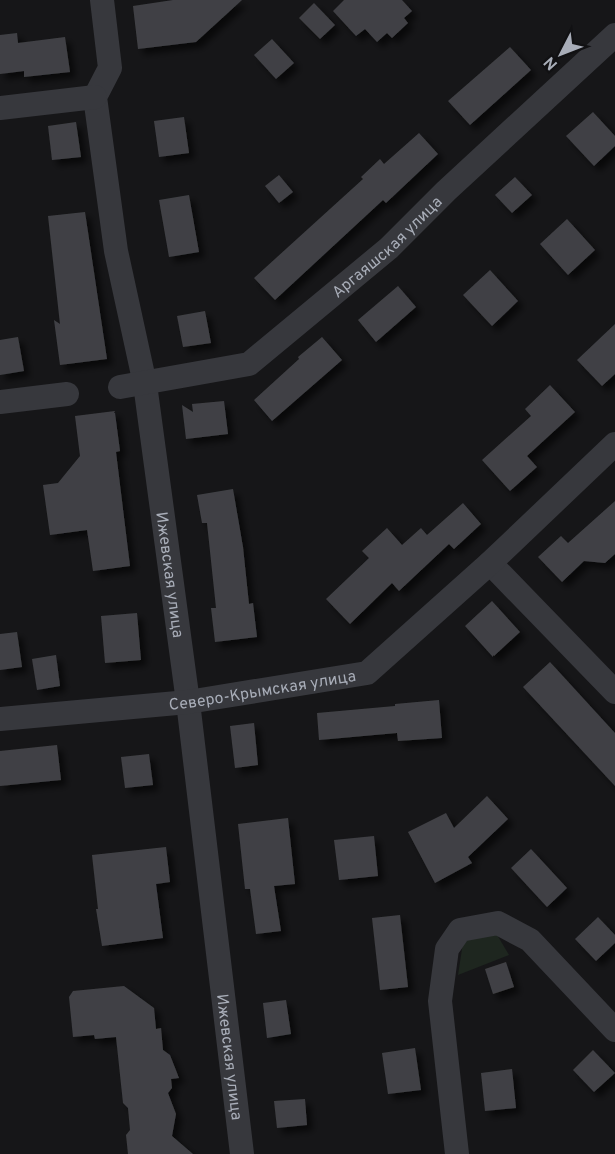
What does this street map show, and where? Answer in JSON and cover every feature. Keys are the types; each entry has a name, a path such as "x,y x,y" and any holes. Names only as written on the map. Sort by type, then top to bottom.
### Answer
{"street":[{"path":"0,108 95,97 110,68 102,0"},
{"name":"Аргаяшская улица","path":"120,387 249,364 389,248 446,191 615,35"},
{"name":"Ижевская улица","path":"95,97 116,251 145,384 188,702 242,1154"},
{"path":"0,402 67,394"},
{"name":"Северо-Крымская улица","path":"0,719 188,702 367,673 490,563 615,444"},
{"path":"490,563 615,692"},
{"path":"457,1154 440,1001 447,949 460,930 498,923 530,940 615,1030"}],"shaded area":[{"path":"493,928 509,955 458,975 464,936"}],"building":[{"path":"173,0 242,0 196,42 138,49 133,6"},
{"path":"344,0 402,0 412,11 404,18 408,23 392,38 387,33 377,42 365,29 356,36 333,11"},
{"path":"314,3 335,25 320,39 299,18"},
{"path":"17,33 18,43 65,37 70,72 24,77 24,71 0,74 0,35"},
{"path":"272,39 294,63 276,79 254,55"},
{"path":"510,47 531,70 470,125 448,101"},
{"path":"593,112 615,136 615,146 594,166 566,136"},
{"path":"184,117 189,153 159,157 154,121"},
{"path":"76,122 81,157 52,160 48,126"},
{"path":"419,133 438,154 386,203 383,200 275,300 254,278 363,179 361,177 380,159 384,164"},
{"path":"279,175 293,192 279,203 265,186"},
{"path":"515,177 532,195 512,213 495,195"},
{"path":"189,195 199,252 169,257 159,200"},
{"path":"85,212 107,359 60,365 54,320 60,324 48,216"},
{"path":"567,219 595,250 568,275 540,244"},
{"path":"490,270 518,301 492,326 463,295"},
{"path":"398,286 416,307 376,342 358,320"},
{"path":"205,311 211,343 183,347 177,316"},
{"path":"615,324 615,374 602,386 577,360"},
{"path":"18,337 24,371 0,375 0,340"},
{"path":"322,337 342,360 272,421 254,400"},
{"path":"550,385 575,412 527,456 537,467 510,491 482,460 531,416 525,409"},
{"path":"224,401 228,434 186,439 182,405 193,412 192,404"},
{"path":"115,411 120,451 116,452 130,566 93,571 87,530 50,535 43,485 58,483 80,456 75,416"},
{"path":"233,489 243,547 249,604 253,603 257,637 215,642 211,608 216,608 207,523 202,523 197,495"},
{"path":"615,501 615,554 605,563 584,561 562,582 538,557 561,536 568,543"},
{"path":"463,503 481,524 454,549 449,544 399,591 392,583 350,624 326,599 369,558 362,551 387,528 402,545 421,528 427,535"},
{"path":"492,601 520,632 493,657 465,626"},
{"path":"137,613 141,660 105,663 101,616"},
{"path":"17,632 22,667 0,670 0,634"},
{"path":"56,655 60,686 37,690 32,659"},
{"path":"550,662 615,733 615,786 523,687"},
{"path":"439,700 442,738 398,741 397,733 319,740 317,713"},
{"path":"254,723 258,765 235,768 230,726"},
{"path":"57,745 61,780 0,786 0,751"},
{"path":"149,754 153,785 125,788 121,757"},
{"path":"487,796 508,819 468,857 472,863 435,883 408,832 446,813 454,828"},
{"path":"288,818 295,884 274,886 281,931 256,934 250,889 245,889 238,824"},
{"path":"374,836 378,876 339,880 334,840"},
{"path":"166,847 170,882 156,884 163,938 102,946 96,909 98,909 92,855"},
{"path":"531,849 567,888 547,907 511,868"},
{"path":"400,915 408,987 380,990 372,918"},
{"path":"598,917 615,935 615,943 596,961 575,939"},
{"path":"506,962 514,987 493,994 485,969"},
{"path":"124,986 154,1008 156,1029 161,1028 163,1050 170,1055 179,1078 171,1079 172,1088 168,1093 176,1114 172,1136 193,1154 128,1154 126,1135 130,1130 128,1108 123,1103 116,1037 95,1039 94,1035 73,1037 69,997 73,991"},
{"path":"286,1000 291,1034 267,1038 263,1003"},
{"path":"415,1048 421,1090 388,1094 382,1053"},
{"path":"593,1050 615,1073 594,1092 573,1070"},
{"path":"512,1069 516,1108 485,1111 481,1073"},
{"path":"305,1099 307,1125 277,1128 274,1101"}]}
